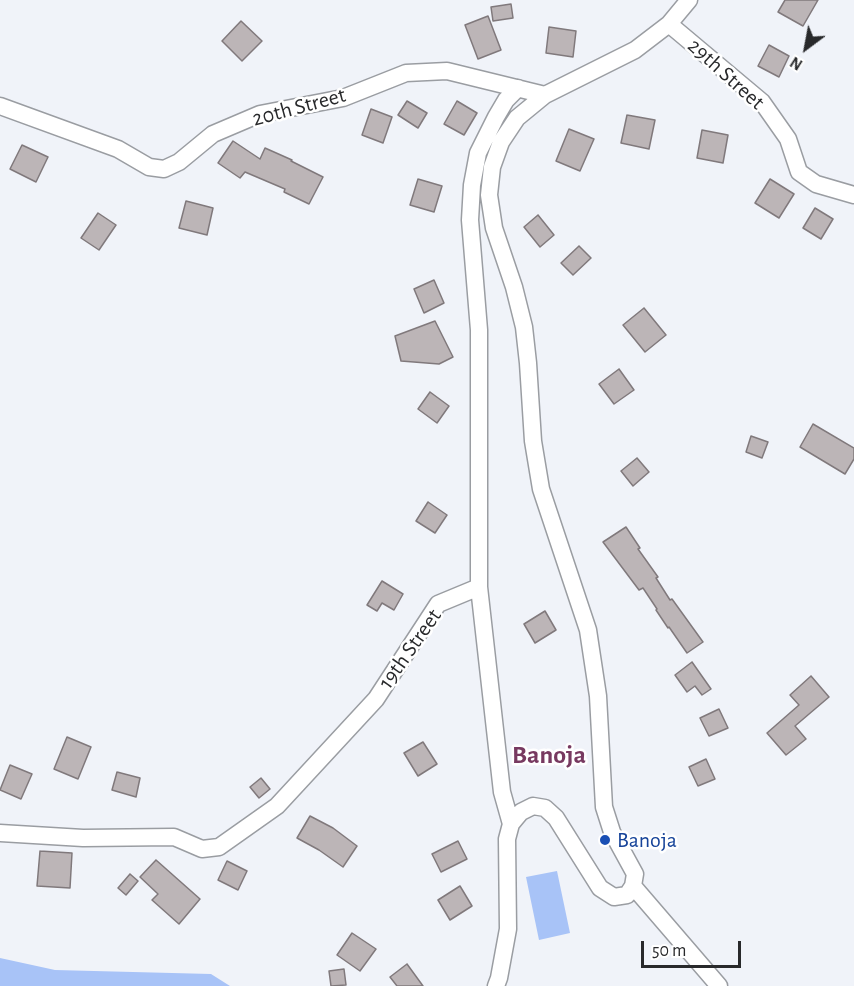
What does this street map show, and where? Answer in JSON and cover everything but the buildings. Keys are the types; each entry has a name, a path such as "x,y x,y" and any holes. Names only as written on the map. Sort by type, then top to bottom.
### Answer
{"street":[{"path":"496,986 508,929 507,839 511,824 521,812 533,806 545,808 556,818 600,888 614,897 627,896 633,886 635,874 612,832 604,807 598,696 588,630 541,489 533,441 524,327 514,287 494,228 489,195 492,167 501,142 517,118 545,95 634,50 669,24 689,0"},
{"name":"29th Street","path":"669,24 762,102 788,139 799,172 816,184 854,195"},
{"name":"20th Street","path":"0,106 118,149 149,167 164,169 179,162 213,134 260,114 343,98 406,73 447,70 545,95"},
{"path":"511,824 502,792 478,587 479,330 470,220 472,185 478,153 506,100 518,88"},
{"name":"19th Street","path":"0,833 83,838 174,837 202,849 219,847 277,806 376,699 438,604 478,587"},
{"path":"633,886 719,986"}],"shaded area":[{"path":"557,871 570,933 539,940 526,877"},
{"path":"0,958 55,970 211,974 230,986 0,986"}],"place":[{"name":"Banoja","path":"605,840"}],"district":[{"name":"Banoja","path":"549,755"}]}
